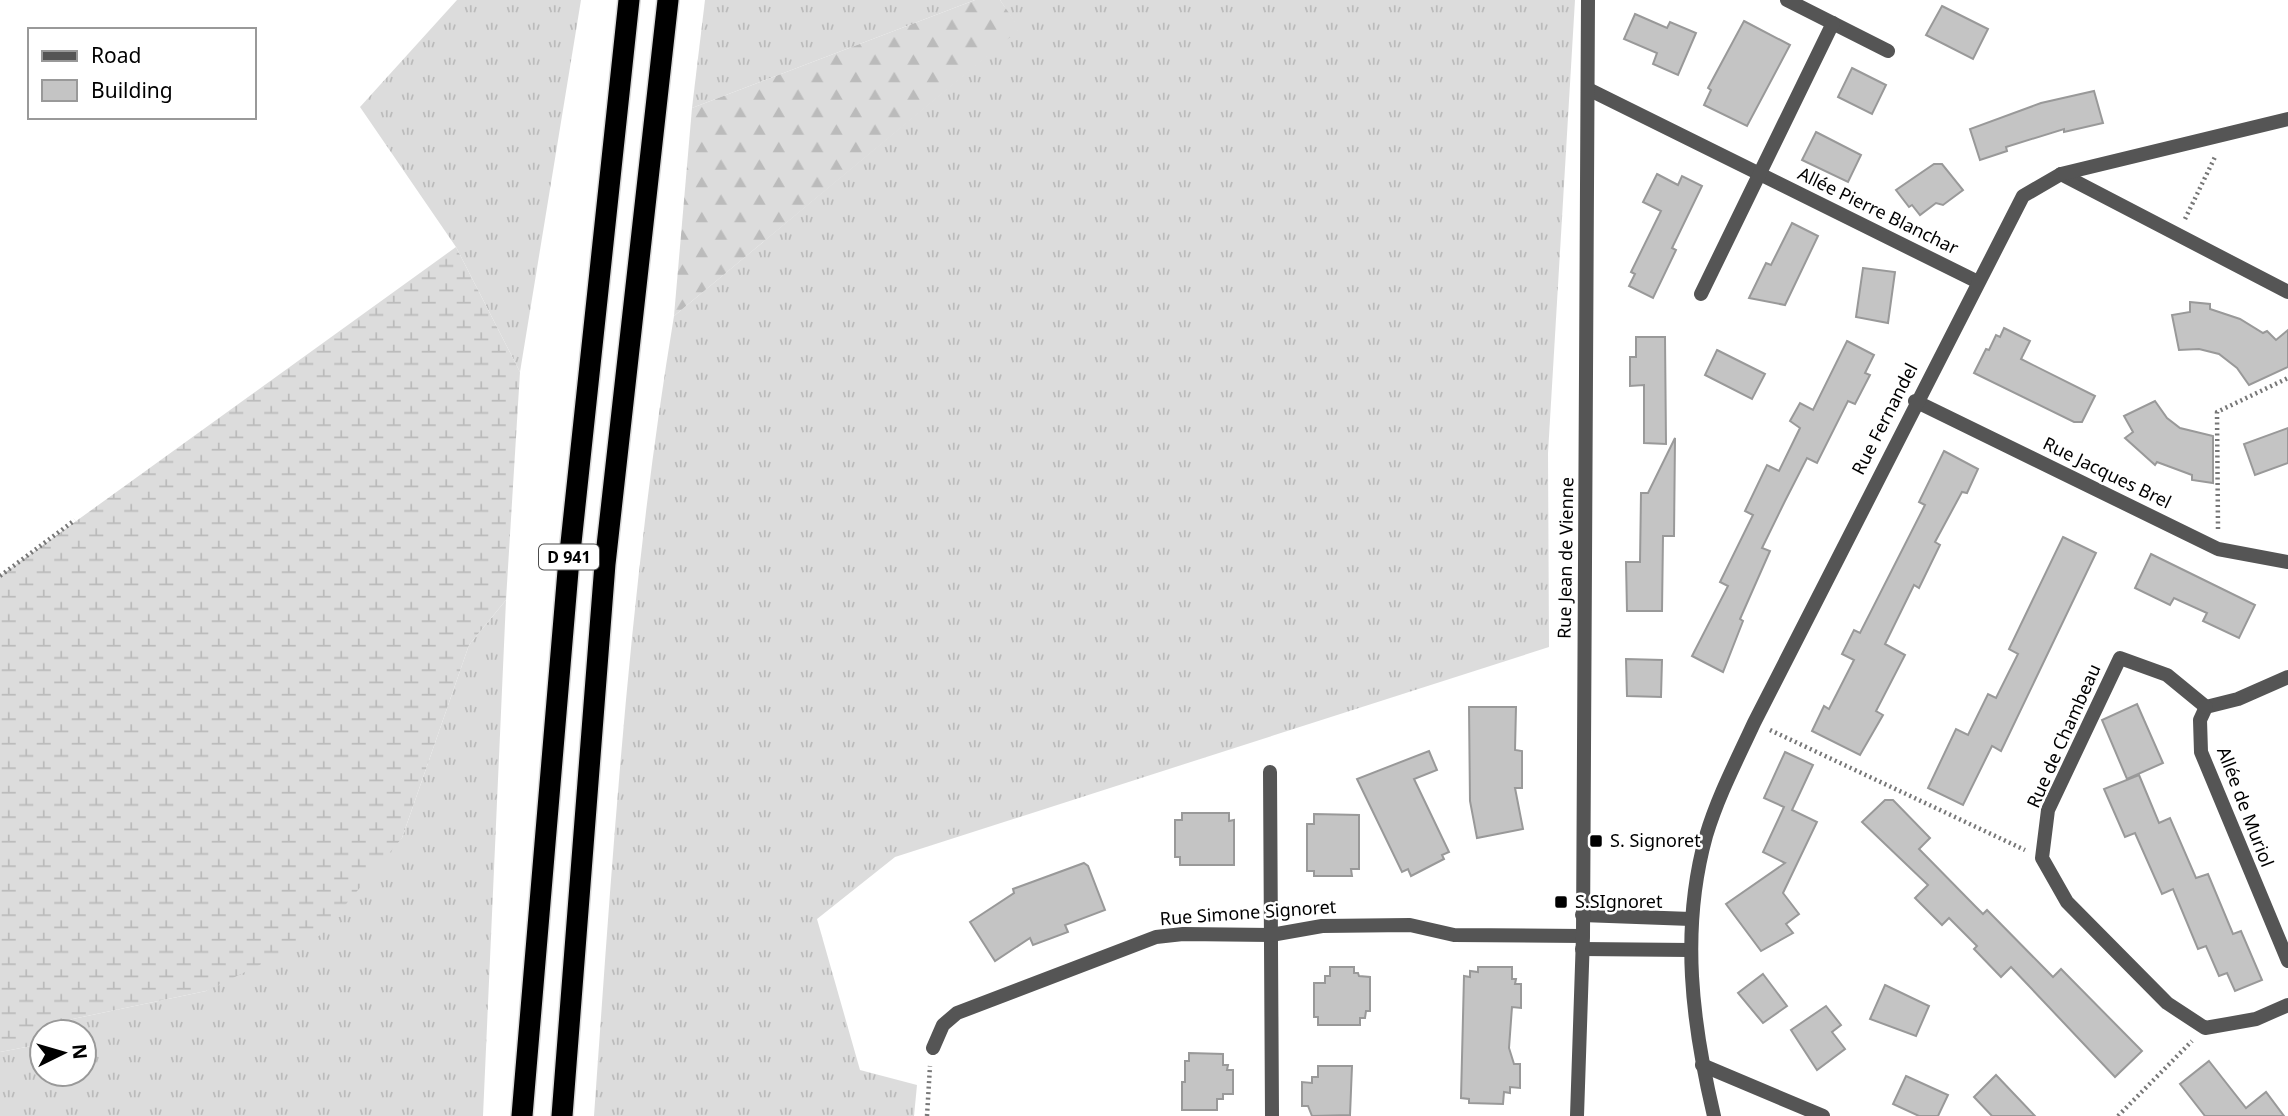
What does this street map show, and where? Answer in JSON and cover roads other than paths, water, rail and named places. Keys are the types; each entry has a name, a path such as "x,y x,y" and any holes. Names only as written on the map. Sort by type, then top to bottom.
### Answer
{"highway":[{"name":"D 941","path":"522,1116 568,571 629,0"},
{"name":"D 941","path":"562,1116 605,564 668,0"}],"street":[{"name":"Rue Jean de Vienne","path":"1577,1116 1582,943 1590,90 1588,0"},
{"path":"1787,0 1888,51"},
{"path":"1701,294 1833,23"},
{"name":"Allée Pierre Blanchar","path":"1590,90 1978,282"},
{"name":"Rue Fernandel","path":"1714,1116 1693,1012 1690,950 1691,919 1706,835 1724,786 1754,723 1915,401 2023,195 2061,174 2288,119"},
{"path":"2061,174 2288,292"},
{"name":"Rue Jacques Brel","path":"1915,401 2218,549 2288,562"},
{"name":"Rue de Chambeau","path":"2206,707 2167,675 2120,658 2048,810 2042,858 2067,902 2167,1003 2205,1028 2256,1019 2288,1005"},
{"path":"2206,707 2238,699 2288,677"},
{"name":"Allée de Muriol","path":"2206,707 2200,720 2201,752 2288,961"},
{"path":"1270,772 1272,1116"},
{"path":"1582,915 1691,919"},
{"name":"Rue Simone Signoret","path":"933,1048 943,1025 957,1013 1156,937 1183,934 1271,934 1322,926 1410,925 1454,935 1582,943"},
{"path":"1582,943 1690,950"},
{"path":"1702,1065 1823,1116"}],"place":[{"name":"S. Signoret","path":"1596,841"},
{"name":"S.SIgnoret","path":"1561,902"}]}
